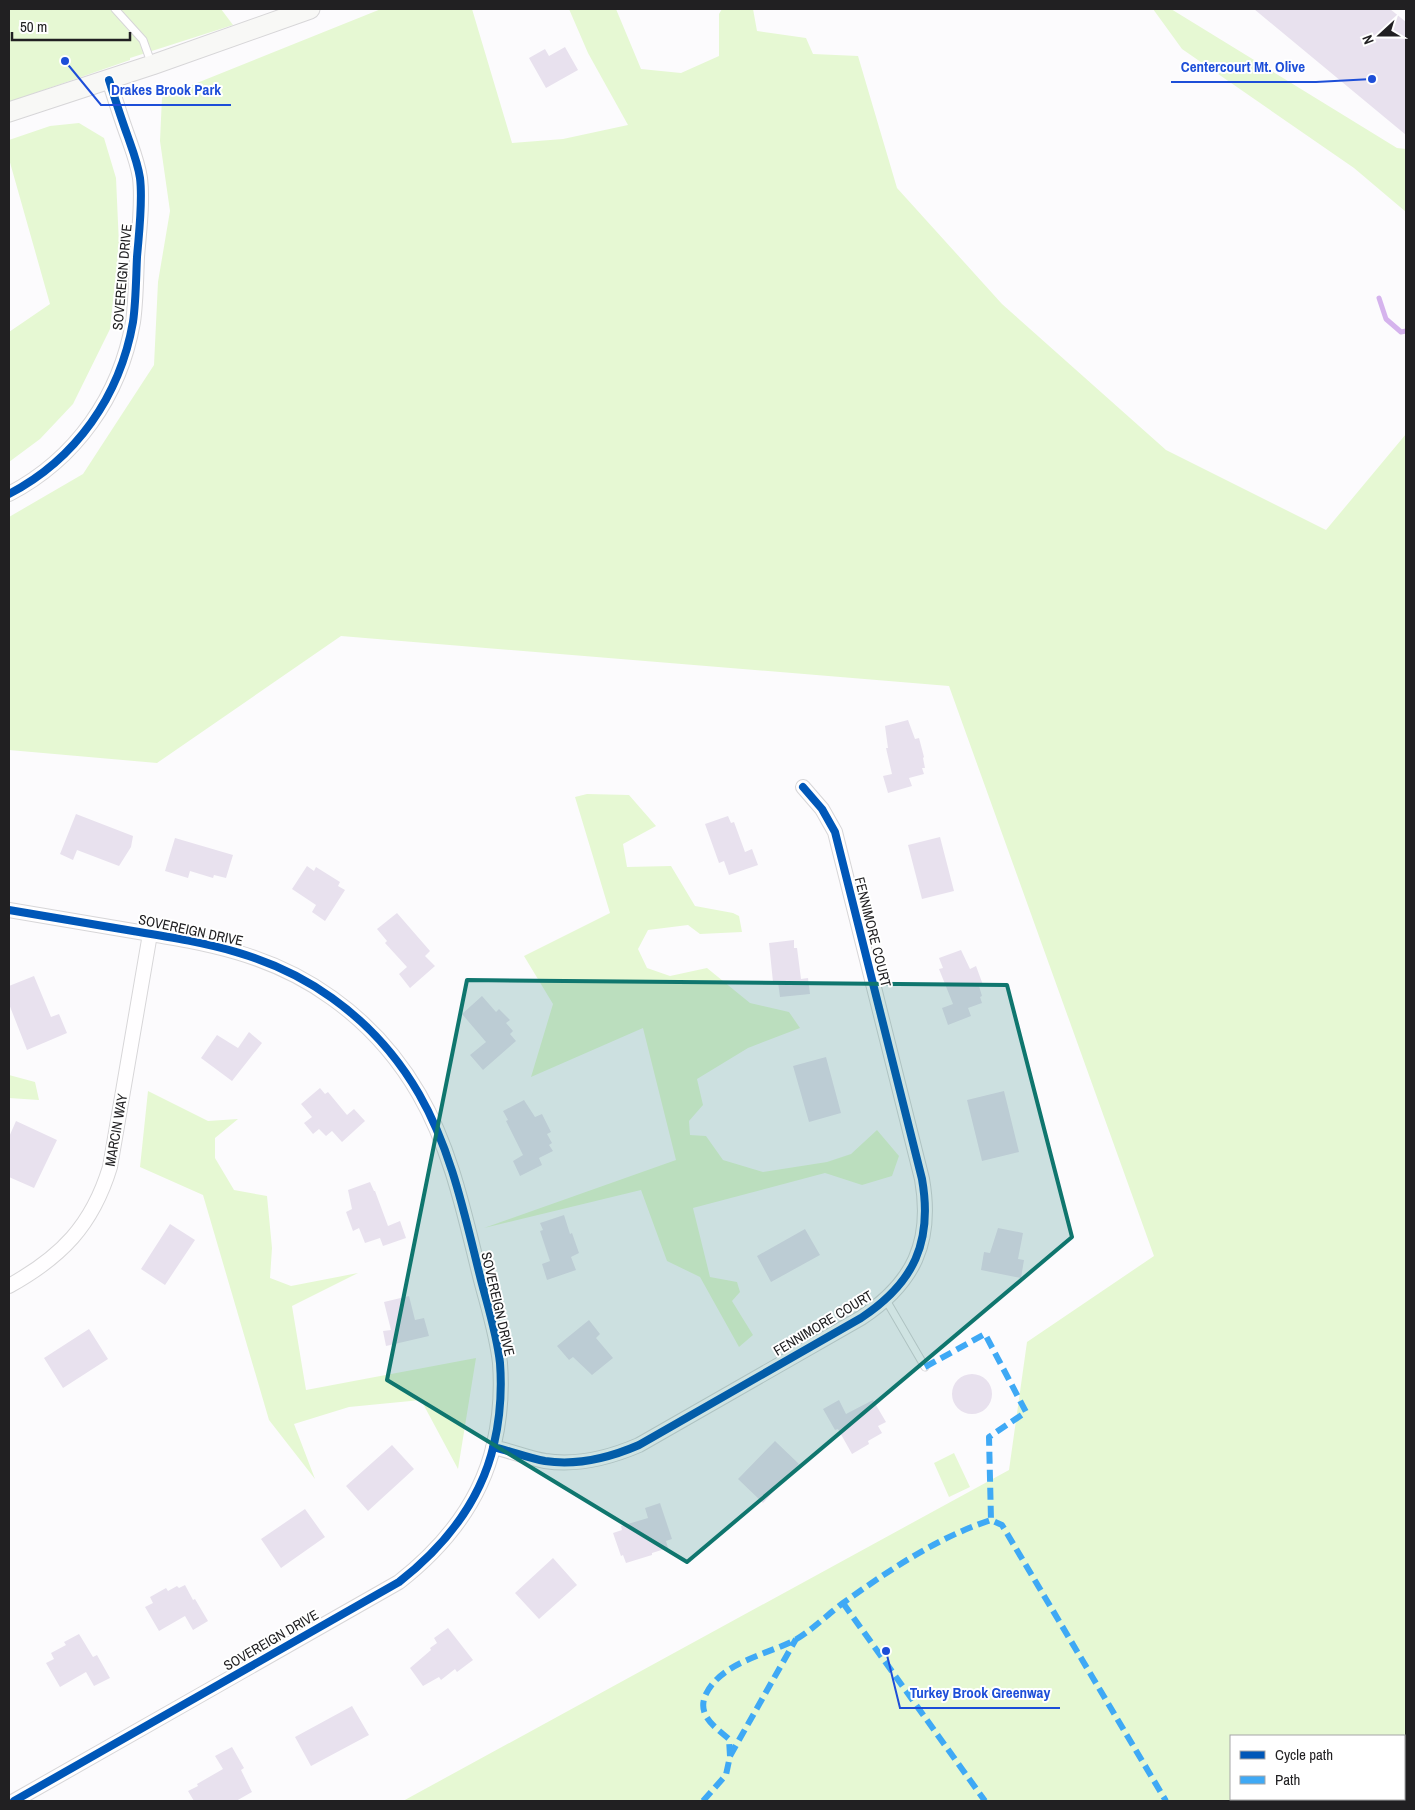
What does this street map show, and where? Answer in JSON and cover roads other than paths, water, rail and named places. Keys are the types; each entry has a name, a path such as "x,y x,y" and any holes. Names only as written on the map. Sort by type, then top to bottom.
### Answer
{"street":[{"path":"9,112 109,80 310,9"},
{"name":"SOVEREIGN DRIVE","path":"9,494 35,479 55,464 83,435 113,388 126,352 133,320 140,179 109,80"},
{"name":"FENNIMORE COURT","path":"493,1447 536,1459 560,1462 590,1461 639,1445 861,1318 886,1300 913,1265 926,1220 925,1193 835,832 822,809 804,788"},
{"name":"SOVEREIGN DRIVE","path":"9,910 208,944 242,952 294,975 331,997 349,1011 380,1040 406,1073 423,1100 445,1146 493,1328 500,1362 498,1426 481,1483 459,1521 435,1552 399,1582 14,1801"},
{"name":"MARCIN WAY","path":"9,1286 44,1265 68,1243 88,1217 105,1185 110,1167 150,934"}],"lane":[{"path":"115,9 143,40 152,65"},
{"path":"886,1300 925,1368"}],"waterway":[{"path":"1379,298 1386,319 1401,332 1406,331"}],"place":[{"name":"Drakes Brook Park","path":"65,61"},
{"name":"Centercourt Mt. Olive","path":"1372,79"},
{"name":"Turkey Brook Greenway","path":"886,1651"}]}
